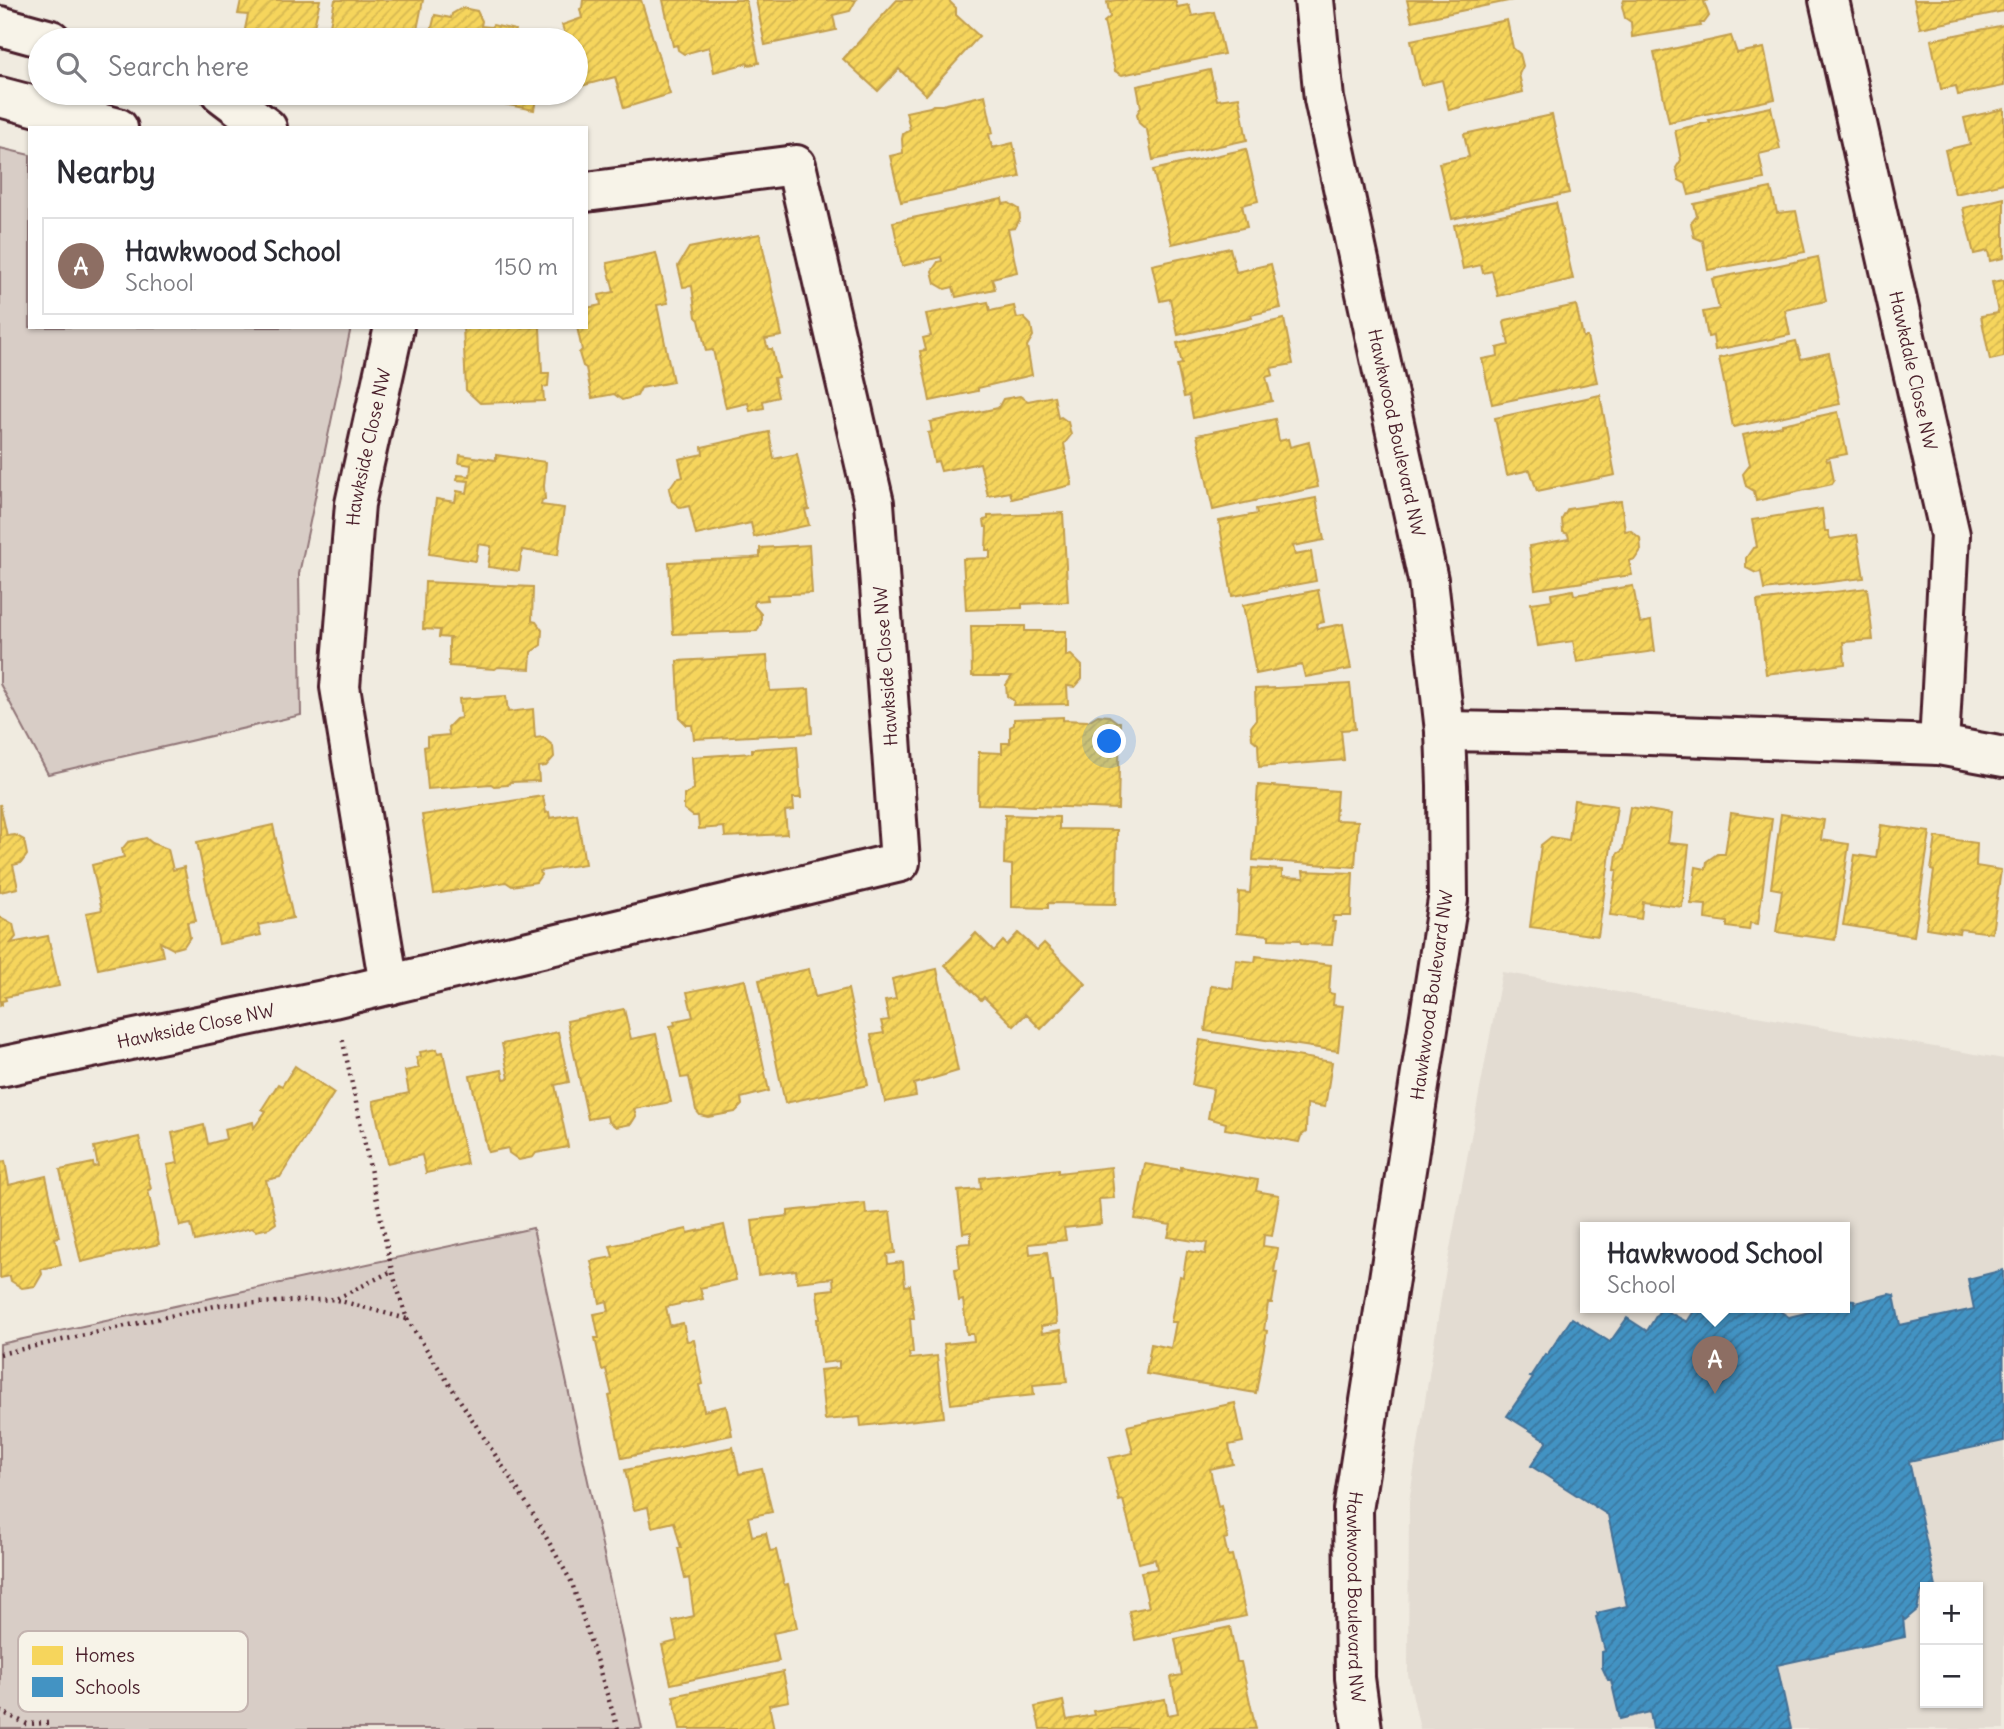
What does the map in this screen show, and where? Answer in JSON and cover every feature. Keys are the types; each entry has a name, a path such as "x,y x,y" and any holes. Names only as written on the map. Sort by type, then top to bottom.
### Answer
{"street":[{"name":"Hawkwood Boulevard NW","path":"1289,0 1324,99"},
{"name":"Hawkwood Boulevard NW","path":"1314,0 1324,99 1427,580 1445,732 1448,900 1353,1510 1355,1678 1362,1729"},
{"name":"Hawkdale Close NW","path":"1829,0 1950,535 1939,745"},
{"path":"0,26 28,34"},
{"path":"0,97 28,104"},
{"path":"30,105 110,126"},
{"path":"237,105 264,126"},
{"name":"Hawkside Close NW","path":"0,1067 389,985 900,862 874,503 796,165 588,192"},
{"name":"Hawkside Close NW","path":"389,985 340,687 355,504 394,329"},
{"path":"1445,732 1620,733 1939,745 2004,757"}],"path":[{"path":"342,1035 392,1271 407,1320 529,1507 572,1583 618,1729"},
{"path":"336,1299 392,1271"},
{"path":"0,1354 219,1305 336,1299 407,1320"},
{"path":"0,1711 27,1724 48,1723"}],"shaded area":[{"path":"0,148 28,155 28,329 351,329 299,574 301,715 48,774 0,684"},
{"path":"1502,972 2004,1059 2004,1729 1420,1729 1408,1675 1409,1502 1443,1286"},
{"path":"533,1228 642,1729 0,1729 0,1344"}],"building: Homes":[{"path":"241,0 320,0 314,28 245,28 248,15 238,14"},
{"path":"335,0 423,0 417,28 329,28"},
{"path":"583,0 641,0 670,94 624,108 615,77 588,84 588,28 563,28 562,25 582,18"},
{"path":"663,0 746,0 759,63 748,63 714,72 709,47 684,54 678,50 677,45 673,46"},
{"path":"756,0 856,0 850,11 833,15 836,30 765,45"},
{"path":"897,0 948,0 956,8 956,15 979,36 926,95 899,69 878,91 843,59"},
{"path":"1175,0 1177,7 1189,5 1192,16 1214,12 1224,54 1122,75 1115,71 1104,22 1110,17 1107,2"},
{"path":"1407,0 1513,0 1412,21"},
{"path":"1624,0 1708,0 1704,2 1709,16 1704,23 1700,23 1701,26 1632,37 1631,22 1625,18 1622,6"},
{"path":"1914,0 2004,0 2004,11 1920,28"},
{"path":"462,8 477,11 482,21 481,26 506,28 432,28 435,15 451,18 452,14"},
{"path":"1507,20 1513,48 1520,54 1523,66 1519,74 1523,92 1449,110 1442,80 1421,85 1411,40"},
{"path":"2004,25 2004,86 1958,95 1956,86 1941,89 1931,40"},
{"path":"1731,36 1737,53 1764,48 1775,99 1669,122 1654,53"},
{"path":"1210,70 1217,100 1239,97 1247,140 1153,160 1147,130 1139,123 1137,114 1141,107 1137,86"},
{"path":"985,95 993,133 989,134 992,148 1013,143 1020,177 901,202 890,156 903,153 903,134 910,129 906,112"},
{"path":"509,105 535,105 534,110"},
{"path":"1771,107 1780,149 1759,154 1764,179 1689,195 1686,184 1679,180 1676,168 1681,160 1675,130"},
{"path":"2004,109 2004,183 1955,194 1945,150 1970,144 1964,118"},
{"path":"1552,115 1569,193 1452,219 1439,163 1469,157 1464,134"},
{"path":"1246,149 1258,201 1242,205 1247,227 1172,244 1153,170"},
{"path":"1771,188 1777,213 1796,211 1805,252 1708,270 1703,241 1694,237 1691,223 1697,216 1694,204"},
{"path":"2004,198 2004,258 1990,261 1988,251 1974,254 1963,208"},
{"path":"1002,199 1003,204 1009,203 1019,209 1020,219 1015,228 1008,229 1017,272 992,278 995,289 956,297 953,287 945,289 935,283 932,271 938,262 942,261 941,257 902,266 893,222"},
{"path":"1556,203 1573,279 1498,296 1492,271 1483,273 1481,265 1463,269 1454,225"},
{"path":"760,234 782,336 765,339 768,349 772,349 778,377 774,378 778,397 763,401 764,408 750,411 748,403 726,408 713,350 706,351 696,317 692,286 683,287 678,266 689,248"},
{"path":"1230,248 1236,272 1271,264 1281,308 1251,315 1252,318 1178,335 1170,299 1160,301 1152,265"},
{"path":"656,253 668,303 657,305 673,382 641,388 637,396 622,400 614,394 592,398 586,368 579,353 582,350 577,329 588,329 588,308 601,305 599,295 614,292 607,263"},
{"path":"1818,257 1826,301 1785,310 1790,335 1715,350 1713,336 1708,337 1703,312 1719,309 1712,279"},
{"path":"2004,280 2004,357 1990,360 1981,316 1998,313 1992,282"},
{"path":"988,302 990,311 1014,306 1017,318 1023,317 1031,325 1033,336 1027,346 1032,375 978,388 978,391 930,401 920,351 926,350 923,338 931,336 926,314"},
{"path":"1576,305 1583,337 1587,337 1597,382 1492,404 1482,359 1498,356 1497,348 1509,345 1504,323 1506,320"},
{"path":"1284,319 1293,364 1271,368 1273,375 1266,377 1272,401 1193,418 1189,396 1184,397 1177,365 1182,364 1177,343"},
{"path":"463,329 540,329 542,373 549,373 548,386 543,387 544,401 480,403 466,390"},
{"path":"1796,341 1801,359 1829,353 1840,404 1733,427 1719,358"},
{"path":"1600,395 1615,475 1537,491 1530,470 1507,475 1495,418"},
{"path":"1020,396 1028,401 1054,396 1058,418 1068,422 1071,435 1064,444 1072,485 1012,499 1010,492 988,496 980,463 941,471 938,461 934,462 928,433 932,432 930,422 998,408 1003,399"},
{"path":"1838,412 1847,454 1826,458 1827,461 1830,460 1834,481 1832,484 1756,501 1754,491 1746,486 1743,474 1750,465 1743,435"},
{"path":"1275,419 1279,441 1288,439 1290,447 1309,442 1318,487 1213,510 1197,435"},
{"path":"769,432 774,459 797,454 809,509 805,510 809,525 754,537 751,523 696,535 689,506 681,508 672,501 669,489 676,479 683,477 679,459 703,454 702,447"},
{"path":"460,455 496,460 496,455 546,462 545,499 541,505 564,508 558,555 522,550 519,571 488,567 491,546 478,544 476,561 429,554 436,499 455,502 457,491 467,493 469,481 457,480 458,475 470,476 471,465 459,463"},
{"path":"1316,498 1324,540 1293,546 1295,555 1311,552 1316,581 1232,596 1219,521 1257,514 1256,509"},
{"path":"1621,501 1625,531 1630,530 1640,538 1641,550 1635,559 1629,561 1632,575 1535,589 1529,546 1569,539 1568,534 1563,532 1562,519 1568,509"},
{"path":"1822,509 1825,531 1828,531 1830,539 1857,535 1864,578 1764,590 1761,572 1756,573 1746,568 1746,558 1753,548 1757,547 1752,520"},
{"path":"1063,513 1068,602 1022,604 1022,608 966,610 963,559 990,558 990,550 986,550 987,527 984,520 988,519 988,516"},
{"path":"809,545 812,593 767,595 768,600 754,601 754,606 761,614 757,631 673,634 669,562 760,557 760,548"},
{"path":"425,582 533,587 532,621 542,630 541,645 531,652 530,669 449,666 451,638 439,637 440,630 423,629"},
{"path":"1633,586 1640,623 1651,621 1655,651 1577,662 1573,641 1538,646 1531,603 1552,600 1551,594 1573,590 1574,595"},
{"path":"1867,588 1873,640 1843,642 1845,664 1766,674 1757,601"},
{"path":"1318,590 1324,622 1316,624 1317,629 1343,624 1351,669 1305,677 1302,665 1256,674 1243,605"},
{"path":"971,626 1025,626 1025,631 1066,631 1066,656 1071,655 1082,666 1082,679 1075,687 1067,686 1068,704 1013,705 1014,701 1007,696 1006,685 1012,676 972,676"},
{"path":"767,656 770,691 809,689 812,733 694,739 692,725 687,725 680,718 677,661"},
{"path":"1350,684 1355,729 1341,730 1344,760 1259,767 1258,744 1252,739 1251,727 1256,720 1255,689"},
{"path":"506,696 508,712 533,709 535,738 543,737 553,746 554,757 546,766 538,767 539,781 428,789 424,747 427,746 427,737 449,735 448,727 461,718 459,699"},
{"path":"1098,715 1109,716 1120,722 1118,809 978,804 979,752 1002,753 1002,743 1010,743 1010,727 1014,725 1014,719 1063,717 1063,720 1088,721"},
{"path":"797,746 801,798 793,798 794,810 785,811 787,834 725,837 724,827 699,829 698,816 693,816 684,809 684,795 694,789 692,757 752,753 752,749"},
{"path":"1258,785 1337,791 1335,820 1358,821 1355,867 1253,860"},
{"path":"543,796 546,813 549,812 550,818 577,814 585,864 540,871 541,875 536,882 512,886 506,882 434,894 422,815"},
{"path":"1574,800 1617,806 1598,936 1530,927 1541,845 1551,837 1569,840"},
{"path":"0,804 7,836 15,835 24,840 27,855 21,863 13,865 18,888 0,892"},
{"path":"1630,807 1672,814 1668,843 1689,845 1682,907 1643,902 1641,919 1610,915 1617,854 1623,850"},
{"path":"1731,813 1772,819 1758,924 1750,923 1749,930 1727,927 1727,922 1705,919 1706,905 1691,904 1696,867 1706,869 1707,861 1717,854 1725,854"},
{"path":"1781,814 1824,820 1821,840 1849,844 1835,940 1776,932 1782,890 1771,888"},
{"path":"1005,815 1059,817 1059,829 1117,830 1116,904 1048,903 1048,908 1012,907 1012,865 1004,864"},
{"path":"273,825 293,918 258,925 261,935 219,944 197,842"},
{"path":"1881,825 1930,832 1914,936 1843,925 1855,855 1876,858"},
{"path":"1936,837 1977,843 1976,866 2001,870 1992,933 1960,929 1959,933 1926,928"},
{"path":"146,838 168,849 173,870 184,867 196,921 187,922 190,937 184,946 173,949 160,942 163,956 98,969 86,913 102,910 92,865 124,857 122,849 128,842"},
{"path":"1252,868 1282,870 1282,877 1304,878 1303,871 1353,873 1351,916 1333,916 1332,922 1335,922 1332,945 1302,944 1299,940 1269,939 1269,935 1237,932 1239,892 1250,893"},
{"path":"0,917 13,924 16,937 11,943 48,936 59,986 5,997 6,1000 2,1001 0,1006"},
{"path":"976,933 994,951 1003,941 1007,945 1018,933 1037,950 1044,943 1086,984 1041,1029 1026,1014 1014,1026 984,997 981,1000 945,965"},
{"path":"1256,956 1331,965 1329,993 1334,994 1333,1005 1343,1006 1338,1051 1205,1031 1211,986 1233,989 1236,960 1255,962"},
{"path":"809,969 815,997 848,989 868,1085 785,1103 759,980"},
{"path":"937,969 958,1071 914,1084 916,1096 885,1102 871,1035 884,1033 881,1021 889,1020 885,1001 896,999 892,979"},
{"path":"745,980 769,1091 741,1098 742,1105 735,1112 708,1117 700,1115 696,1110 689,1077 681,1078 670,1026 675,1025 674,1021 693,1017 687,992"},
{"path":"624,1009 631,1039 656,1034 671,1102 634,1109 636,1116 631,1124 616,1127 608,1121 607,1116 588,1119 567,1021"},
{"path":"558,1032 569,1082 555,1085 568,1147 536,1153 533,1157 519,1160 509,1153 508,1148 488,1152 470,1076 502,1070 504,1079 509,1078 502,1044"},
{"path":"1200,1040 1332,1062 1325,1107 1307,1104 1306,1132 1299,1142 1225,1129 1226,1123 1208,1118 1213,1089 1192,1085"},
{"path":"437,1049 438,1053 443,1052 467,1164 426,1173 422,1155 387,1163 373,1101 409,1093 405,1071 419,1068 416,1057 421,1056 420,1052"},
{"path":"295,1066 334,1093 280,1177 266,1180 276,1223 256,1231 252,1228 195,1241 191,1224 180,1226 167,1165 178,1163 172,1133 204,1125 208,1144 226,1139 224,1129 253,1122 254,1128 266,1111 262,1109 278,1084 282,1086"},
{"path":"139,1137 151,1189 148,1190 159,1244 81,1262 60,1170 93,1163 94,1167 98,1166 94,1147"},
{"path":"5,1161 9,1185 46,1176 59,1237 55,1238 61,1265 41,1269 42,1274 35,1286 22,1288 11,1281 10,1276 0,1278 0,1162"},
{"path":"1145,1164 1258,1180 1256,1191 1279,1195 1272,1236 1264,1235 1263,1246 1278,1248 1274,1272 1277,1272 1272,1303 1268,1303 1264,1330 1267,1331 1256,1393 1146,1374 1151,1344 1171,1348 1176,1322 1171,1322 1187,1251 1205,1254 1207,1243 1168,1237 1171,1225 1135,1219"},
{"path":"1111,1167 1114,1198 1099,1199 1101,1224 1064,1228 1066,1240 1029,1244 1030,1254 1047,1252 1057,1324 1041,1326 1042,1333 1061,1330 1067,1382 1033,1385 1034,1395 951,1404 944,1344 974,1341 973,1334 967,1334 963,1300 959,1301 955,1269 960,1268 957,1244 971,1243 971,1232 963,1233 958,1191 981,1189 980,1178 1058,1169 1058,1173"},
{"path":"865,1203 866,1214 890,1212 895,1253 887,1254 888,1264 903,1262 905,1286 910,1285 914,1318 910,1318 913,1353 909,1353 910,1359 937,1356 944,1417 861,1426 860,1417 825,1420 820,1370 839,1368 839,1361 822,1363 817,1291 834,1289 833,1278 797,1282 796,1270 758,1275 752,1220 788,1216 788,1211"},
{"path":"724,1225 736,1280 700,1288 703,1299 666,1307 670,1326 683,1323 687,1341 694,1340 703,1384 699,1385 704,1411 726,1406 732,1435 622,1458 609,1396 612,1395 606,1369 602,1370 595,1338 599,1338 594,1314 609,1311 607,1301 600,1303 591,1261 613,1257 610,1246 687,1229 688,1233"},
{"path":"1235,1403 1243,1442 1229,1445 1233,1464 1210,1469 1228,1538 1224,1539 1228,1556 1232,1555 1246,1616 1135,1640 1129,1611 1149,1607 1141,1572 1157,1569 1155,1559 1139,1563 1123,1500 1119,1501 1109,1458 1133,1453 1127,1426"},
{"path":"733,1447 739,1474 762,1469 772,1512 748,1517 752,1536 766,1533 770,1551 776,1550 784,1585 788,1584 797,1628 773,1633 779,1661 671,1684 662,1645 677,1641 673,1621 694,1616 689,1578 685,1579 674,1522 652,1527 648,1507 634,1510 625,1470"},
{"path":"1230,1627 1256,1729 1040,1729 1035,1707 1063,1701 1067,1720 1094,1715 1093,1711 1165,1699 1168,1715 1178,1713 1171,1677 1182,1675 1175,1639"},
{"path":"783,1672 789,1701 769,1705 774,1729 680,1729 673,1696"}],"building: Schools":[{"path":"2003,1270 2004,1441 1909,1461 1935,1582 1920,1582 1917,1610 1905,1620 1903,1618 1905,1637 1777,1665 1791,1729 1653,1729 1650,1712 1620,1719 1611,1680 1608,1680 1602,1667 1602,1652 1605,1651 1596,1617 1597,1613 1627,1606 1608,1515 1531,1466 1547,1441 1507,1416 1533,1378 1530,1377 1545,1354 1547,1355 1572,1318 1610,1342 1627,1318 1647,1331 1658,1313 1670,1313 1687,1322 1693,1313 1783,1313 1789,1317 1805,1313 1850,1313 1850,1300 1855,1303 1889,1294 1894,1295 1900,1325 1974,1309 1968,1279"}],"place":[{"name":"Hawkwood School","path":"1715,1394"}]}
